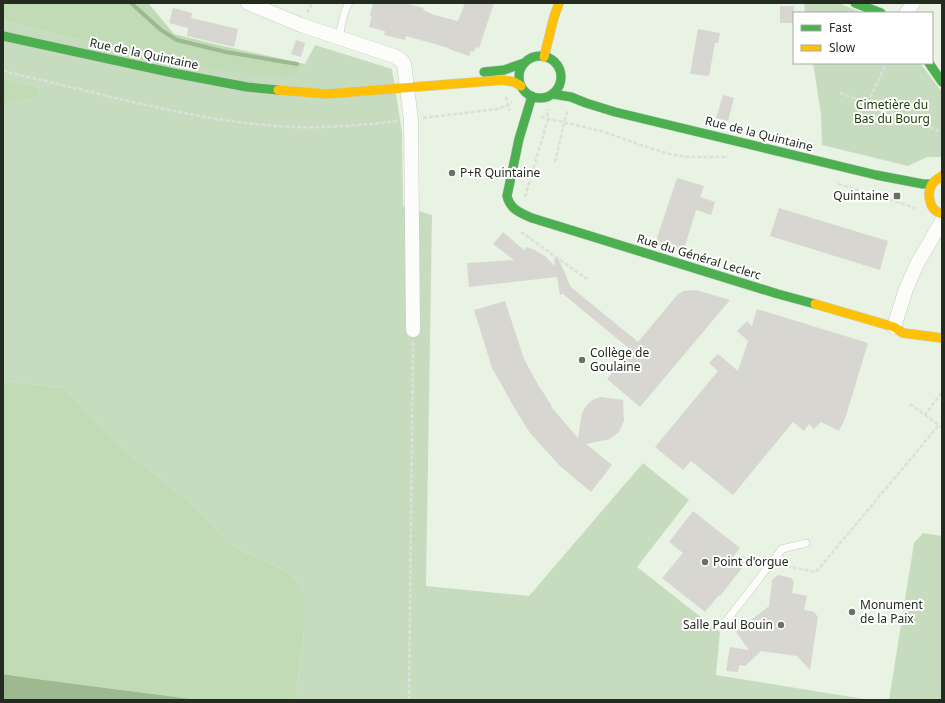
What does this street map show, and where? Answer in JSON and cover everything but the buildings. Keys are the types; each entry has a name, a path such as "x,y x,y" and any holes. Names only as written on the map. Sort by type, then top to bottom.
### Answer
{"street":[{"path":"248,3 302,25 394,56 404,64 411,120 413,330"},
{"path":"544,57 559,3"},
{"path":"855,3 878,12"},
{"path":"907,12 913,3"},
{"name":"Rue de la Quintaine","path":"3,36 180,74 247,87 282,91 327,94 406,84 451,75"},
{"path":"474,73 504,70 524,63 534,57 544,57 550,59 559,68 561,79 557,90 550,95 539,98 526,92 521,86 519,77 524,63"},
{"path":"561,74 571,83"},
{"name":"Rue de la Quintaine","path":"406,84 503,80 514,82 521,86"},
{"name":"Rue de la Quintaine","path":"585,92 590,96 618,107 637,117"},
{"name":"Rue de la Quintaine","path":"550,95 564,95 615,112 876,175 923,184 932,184"},
{"path":"526,114 532,96"},
{"name":"Rue du Général Leclerc","path":"526,114 507,196 511,207 520,213 778,294 894,327 903,333 942,338"},
{"name":"Rue de la Quintaine","path":"876,175 908,190"},
{"path":"942,176 932,184 930,190 925,196 936,211 942,214"},
{"path":"894,327 906,289 917,264 942,221"}],"lane":[{"path":"339,38 349,3"},
{"path":"724,624 782,549 806,543"}],"path":[{"path":"868,103 886,64"},
{"path":"3,71 185,114 266,126 330,127 366,124 497,109 508,105"},
{"path":"840,92 942,132"},
{"path":"520,213 548,119 550,95"},
{"path":"555,162 571,97"},
{"path":"526,114 601,132 674,155 688,157 730,158"},
{"path":"834,183 883,197 915,208 921,212"},
{"path":"519,231 587,279"},
{"path":"409,700 413,330"},
{"path":"925,415 942,392"},
{"path":"910,404 942,427"},
{"path":"741,557 816,572 939,425"}],"green space":[{"path":"804,3 839,3 860,12 805,12"},
{"path":"3,21 167,62 294,77 305,64 315,45 392,69 402,132 403,206 432,215 426,586 529,596 643,463 689,500 637,567 720,632 716,675 870,700 295,700 304,632 304,595 292,574 264,560 241,551 226,541 195,507 122,448 64,388 3,381 3,104 37,97 40,88 3,78"},
{"name":"Cimetière du Bas du Bourg","path":"813,64 921,64 942,92 942,157 927,157 908,166 822,145 821,114"},
{"path":"923,533 942,536 942,700 889,700 914,543"}],"shaded area":[{"path":"3,3 148,3 174,34 305,64 294,77 258,75 167,62 3,21"},
{"path":"3,78 40,88 37,97 3,104"},
{"path":"3,381 64,388 122,448 195,507 226,541 241,551 264,560 292,574 304,595 304,632 295,700 199,700 3,674"},
{"path":"3,674 29,678 199,700 3,700"}],"waterway":[{"path":"131,3 161,30 177,40 226,52 297,64"}],"traffic: fast":[{"path":"855,3 878,12"},
{"path":"3,36 173,73 247,87 278,90"},
{"path":"540,56 555,62 561,77 555,92 540,98 525,92 519,77 525,62 540,56"},
{"path":"484,72 504,70 524,63"},
{"path":"930,64 942,82"},
{"path":"553,94 571,97 615,112 876,175 923,184 932,184"},
{"path":"532,96 519,139 507,196 510,204 516,210 532,218 815,304"}],"traffic: slow":[{"path":"544,57 559,3"},
{"path":"278,90 327,94 503,80 514,82 521,86"},
{"path":"942,176 932,184 929,195 930,202 934,209 942,214"},
{"path":"815,304 894,327 903,333 942,338"}],"place":[{"name":"P+R Quintaine","path":"452,173"},
{"name":"Quintaine","path":"897,196"},
{"name":"Collège de Goulaine","path":"582,360"},
{"name":"Point d'orgue","path":"705,562"},
{"name":"Monument de la Paix","path":"852,612"},
{"name":"Salle Paul Bouin","path":"781,625"}]}
